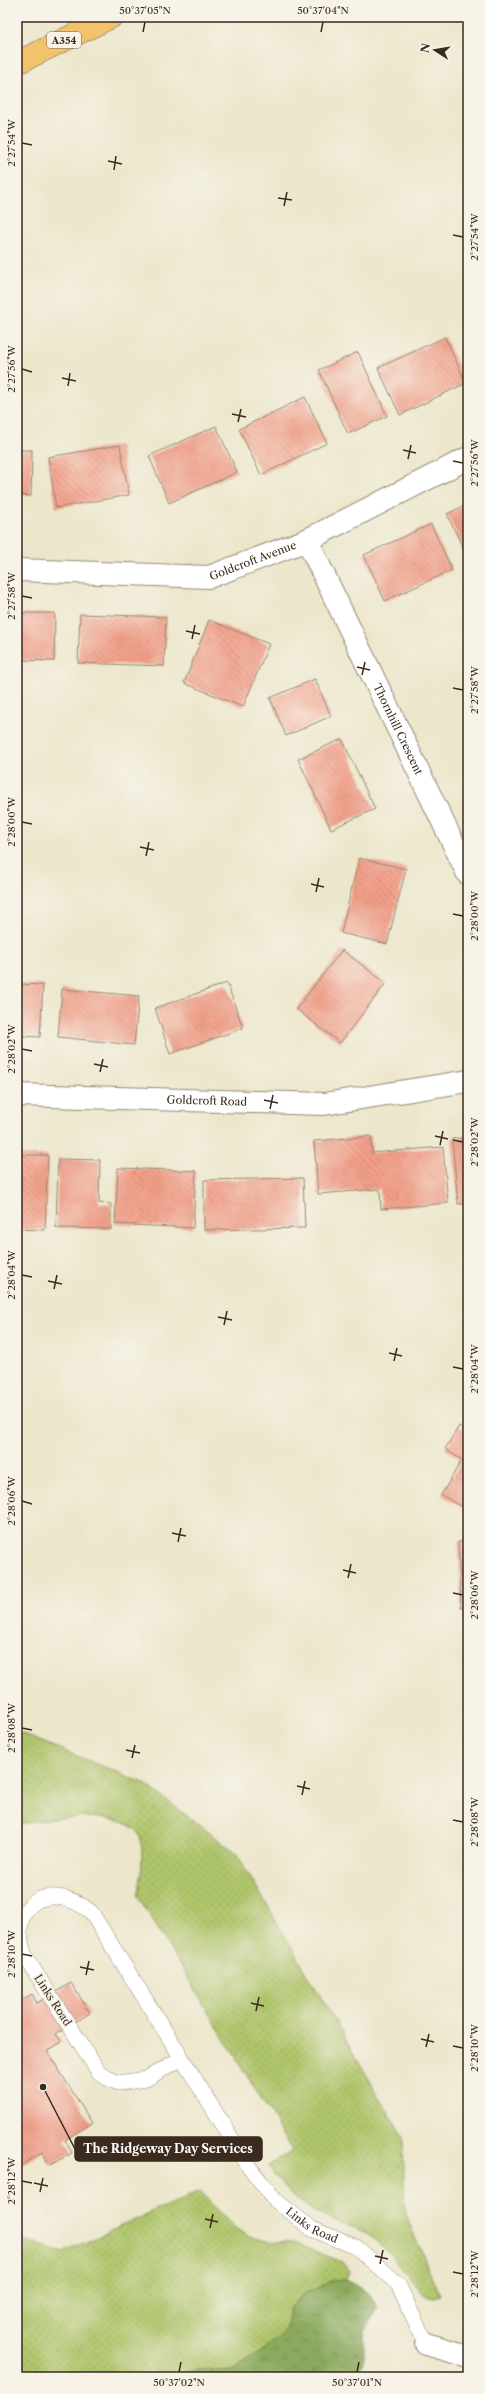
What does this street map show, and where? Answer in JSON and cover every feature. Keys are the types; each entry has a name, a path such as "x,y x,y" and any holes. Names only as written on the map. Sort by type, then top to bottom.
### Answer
{"highway":[{"name":"A354","path":"17,63 111,17"}],"street":[{"name":"Goldcroft Avenue","path":"17,570 209,577 307,540 468,458"},
{"name":"Thornhill Crescent","path":"307,540 468,874"},
{"name":"Goldcroft Road","path":"17,1095 324,1104 468,1081"},
{"name":"Links Road","path":"426,2344 468,2356"}],"lane":[{"name":"Links Road","path":"182,2058 146,2079 133,2082 119,2083 98,2071 22,1949 19,1927 24,1914 35,1902 51,1897 68,1897 80,1903 91,1912 182,2058 250,2168 276,2200 312,2228 356,2247 398,2284 426,2344"}],"green space":[{"path":"17,1732 144,1783 237,1854 403,2137 405,2213 440,2296 433,2298 417,2287 389,2253 369,2234 329,2219 310,2209 294,2197 268,2166 292,2150 138,1896 142,1854 138,1833 129,1825 116,1820 99,1818 62,1818 17,1825"},
{"path":"199,2191 235,2227 249,2237 267,2241 292,2242 342,2262 349,2271 346,2280 331,2281 306,2292 290,2307 287,2329 273,2343 233,2371 195,2370 164,2377 17,2377 17,2252 24,2241 64,2252"},
{"path":"346,2280 365,2291 372,2298 378,2308 364,2331 364,2357 358,2377 164,2377 195,2370 233,2371 273,2343 287,2329 290,2307 306,2292 331,2281"}],"building":[{"path":"445,337 466,383 400,415 378,368"},
{"path":"358,352 387,416 348,434 319,370"},
{"path":"305,397 327,443 261,475 239,429"},
{"path":"216,426 237,472 169,503 149,456"},
{"path":"120,445 129,495 56,508 48,457"},
{"path":"17,450 32,450 31,496 17,495"},
{"path":"468,504 468,559 447,514"},
{"path":"431,524 452,570 385,601 364,555"},
{"path":"17,613 55,613 54,661 17,660"},
{"path":"80,614 166,617 164,666 78,663"},
{"path":"209,620 269,644 243,707 184,683"},
{"path":"315,679 331,716 286,736 270,698"},
{"path":"342,739 375,809 331,829 298,759"},
{"path":"359,858 406,869 387,944 341,933"},
{"path":"342,950 386,983 340,1043 296,1009"},
{"path":"227,983 243,1028 170,1054 155,1008"},
{"path":"17,984 43,985 40,1037 17,1036"},
{"path":"62,989 139,996 134,1045 58,1037"},
{"path":"371,1136 372,1153 443,1147 448,1203 381,1209 380,1189 318,1194 314,1141"},
{"path":"468,1137 468,1204 458,1204 452,1139"},
{"path":"17,1155 48,1155 45,1230 17,1229"},
{"path":"58,1159 100,1160 99,1203 111,1204 111,1229 56,1228"},
{"path":"118,1168 196,1171 193,1228 115,1224"},
{"path":"303,1178 305,1228 204,1230 204,1180"},
{"path":"459,1426 468,1432 468,1511 441,1495 462,1460 445,1449"},
{"path":"468,1541 468,1606 461,1607 458,1542"},
{"path":"71,1983 90,2013 56,2034 62,2042 47,2051 92,2123 65,2140 72,2153 50,2165 42,2152 17,2168 17,2003 32,1994 37,2003"}],"place":[{"name":"The Ridgeway Day Services","path":"43,2087"}]}
